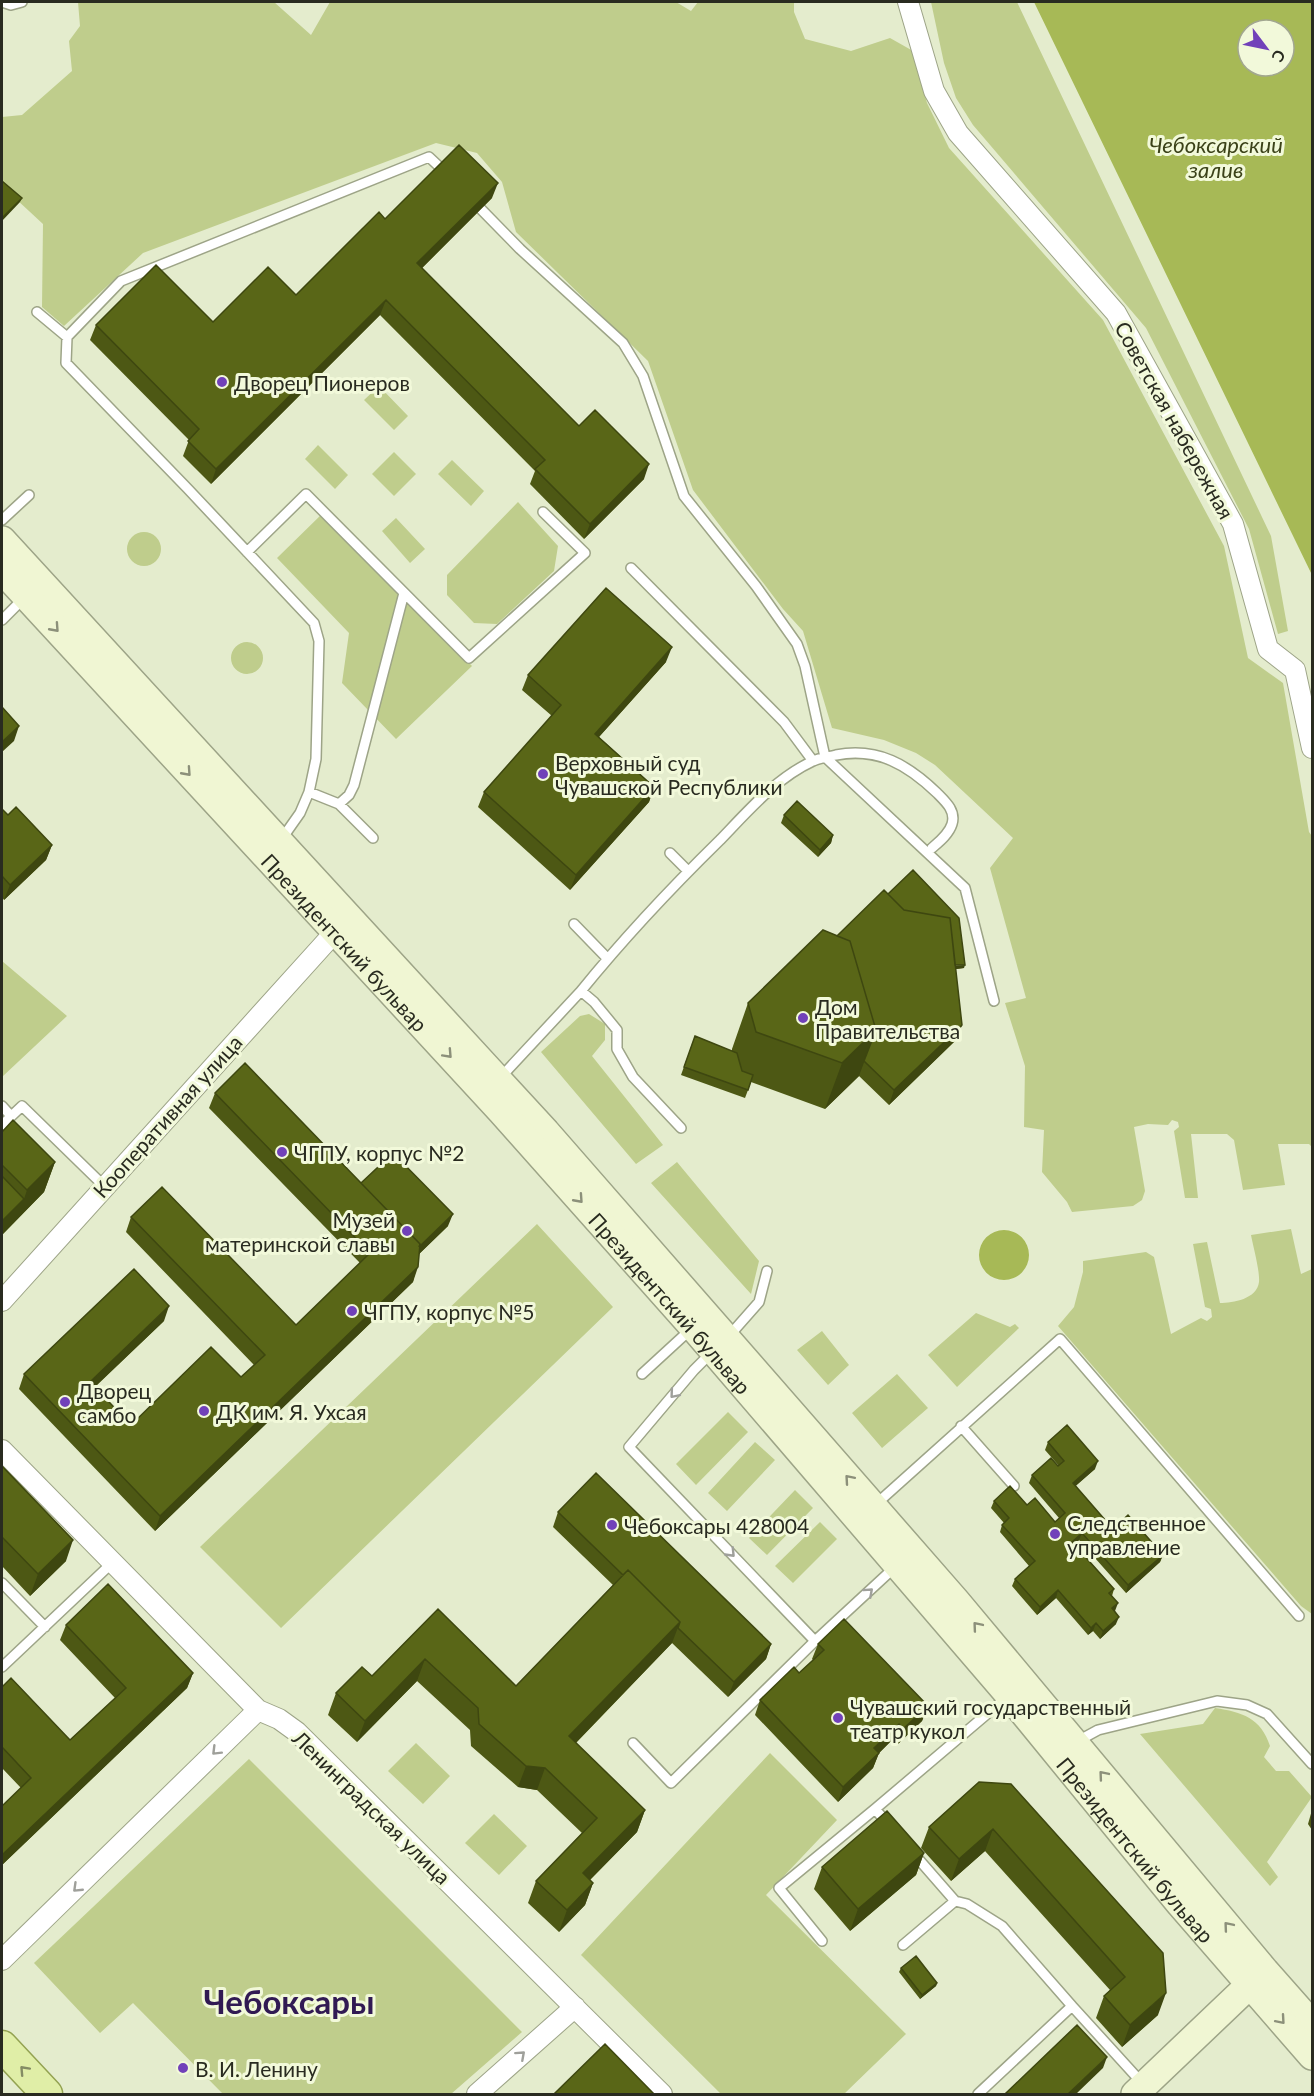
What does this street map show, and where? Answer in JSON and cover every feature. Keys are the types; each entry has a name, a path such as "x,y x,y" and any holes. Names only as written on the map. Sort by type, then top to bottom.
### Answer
{"main road":[{"name":"Президентский бульвар","path":"2,540 272,849 492,1087 720,1344 1067,1748 1180,1904 1312,2025"},
{"name":"Президентский бульвар","path":"2,570 272,849"},
{"name":"Президентский бульвар","path":"492,1087 693,1327 720,1344"},
{"name":"Президентский бульвар","path":"865,1513 897,1565 1017,1688"},
{"name":"Президентский бульвар","path":"1258,1977 1312,2056"},
{"path":"1140,2090 1258,1977"},
{"path":"2,2046 47,2094"},
{"path":"2,2076 19,2094"}],"street":[{"name":"Советская набережная","path":"908,2 934,91 958,133 1116,313 1233,524 1268,649 1295,670 1312,748"},
{"name":"Кооперативная улица","path":"2,1301 342,925"},
{"name":"Ленинградская улица","path":"2,1450 258,1710 279,1719 297,1732 662,2094"},
{"path":"2,1960 258,1710"},
{"path":"477,2094 575,2007"}],"lane":[{"path":"2,2 11,5 22,2"},
{"path":"272,849 300,813 309,792 316,759 319,641 314,623 66,363 67,337 121,282 418,161 429,157 454,182"},
{"path":"462,190 520,249 623,343 643,376 684,496 756,586 797,644 806,666 825,757 965,888 994,1001"},
{"path":"38,312 67,337"},
{"path":"247,552 306,494 469,658 585,553 543,512"},
{"path":"2,520 29,495"},
{"path":"631,568 784,722 813,761"},
{"path":"339,804 349,795 354,785 404,593"},
{"path":"2,620 26,596"},
{"path":"492,1087 688,871 765,793 813,761 851,752 874,755 910,769 949,804 953,815 952,825 947,834 932,848"},
{"path":"309,792 339,804 373,838"},
{"path":"670,853 688,871"},
{"path":"574,924 607,958"},
{"path":"581,991 594,1002 617,1030 617,1049 633,1077 681,1128"},
{"path":"2,1106 11,1116"},
{"path":"2,1125 22,1106 104,1186"},
{"path":"767,1271 759,1302 694,1370 629,1447 815,1641"},
{"path":"642,1374 693,1327"},
{"path":"865,1513 1060,1339 1299,1616"},
{"path":"961,1426 1014,1486"},
{"path":"2,1667 112,1563"},
{"path":"633,1743 671,1783 815,1641 897,1565"},
{"path":"2,1583 45,1627"},
{"path":"822,1941 779,1888 1017,1688"},
{"path":"1067,1748 1098,1730 1217,1701 1246,1705 1267,1714 1312,1764"},
{"path":"875,1809 897,1834"},
{"path":"904,1842 955,1901 967,1904 1002,1926 1072,2006 1140,2090"},
{"path":"903,1945 955,1901"},
{"path":"978,2094 1072,2006"}],"shaded area":[{"path":"78,2 274,2 311,35 330,2 676,2 691,11 698,2 794,2 794,12 805,39 851,51 890,38 913,51 927,103 949,148 1103,320 1224,546 1248,658 1283,683 1309,832 1312,836 1312,1147 1309,1144 1278,1144 1285,1185 1243,1190 1234,1140 1227,1134 1191,1134 1198,1198 1185,1198 1174,1131 1179,1127 1178,1122 1172,1120 1168,1125 1148,1124 1134,1127 1145,1191 1142,1200 1133,1206 1072,1212 1067,1202 1042,1172 1044,1130 1024,1127 1025,1066 1005,1003 1026,998 990,868 1013,838 935,765 916,753 884,740 832,728 803,631 783,609 693,490 648,361 516,232 502,182 477,153 436,143 143,253 64,326 42,307 43,224 2,186 2,117 22,115 72,71 69,41 80,26"},
{"path":"931,2 1017,2 1271,536 1288,631 1278,634 1249,529 1146,328 973,125 956,98 944,63"},
{"path":"379,386 408,416 394,430 364,400"},
{"path":"318,445 348,475 335,489 305,459"},
{"path":"394,452 416,474 394,496 372,474"},
{"path":"452,460 484,491 471,506 438,474"},
{"path":"518,502 558,546 554,571 497,624 474,623 447,595 447,575"},
{"path":"324,512 472,666 396,739 342,683 349,633 277,558"},
{"path":"396,518 425,549 410,563 382,531"},
{"path":"144,532 156,537 161,549 156,561 144,566 132,561 127,549 132,537"},
{"path":"247,642 258,647 263,658 258,669 247,674 236,669 231,658 236,647"},
{"path":"2,961 67,1016 2,1077"},
{"path":"589,1014 605,1024 605,1040 592,1056 663,1145 636,1164 541,1052 580,1016"},
{"path":"677,1162 759,1261 751,1294 651,1183"},
{"path":"537,1224 613,1307 281,1628 200,1547"},
{"path":"1291,1229 1301,1274 1312,1269 1312,1614 1301,1606 1058,1326 1074,1307 1083,1272 1083,1261 1146,1252 1154,1257 1171,1334 1201,1318 1207,1321 1212,1317 1211,1309 1205,1307 1193,1244 1207,1242 1220,1303 1231,1302 1249,1296 1257,1288 1259,1282 1251,1235"},
{"path":"976,1313 1010,1327 1015,1324 1019,1328 957,1387 928,1355"},
{"path":"822,1331 849,1365 828,1385 797,1350"},
{"path":"897,1374 928,1408 882,1448 852,1413"},
{"path":"728,1412 748,1432 696,1485 676,1464"},
{"path":"755,1442 775,1460 727,1511 708,1493"},
{"path":"795,1490 813,1508 767,1555 749,1538"},
{"path":"820,1522 837,1539 793,1583 775,1566"},
{"path":"1215,1708 1242,1714 1256,1723 1270,1746 1264,1757 1276,1771 1289,1771 1312,1797 1267,1862 1278,1877 1270,1886 1140,1734 1203,1724"},
{"path":"416,1743 450,1776 423,1804 388,1771"},
{"path":"770,1753 837,1820 766,1895 906,2034 844,2094 721,2094 581,1955"},
{"path":"249,1759 522,2032 451,2094 223,2094 133,2003 100,2033 34,1963"},
{"path":"494,1814 527,1846 499,1875 465,1843"}],"water":[{"name":"Чебоксарский залив","path":"1034,2 1312,2 1312,575"},
{"path":"1004,1230 1022,1237 1029,1255 1022,1273 1004,1280 986,1273 979,1255 986,1237"}],"building":[{"name":"Дворец Пионеров","path":"459,145 498,183 417,263 579,426 595,410 649,464 590,524 535,469 545,460 386,300 216,469 188,441 199,429 96,325 156,265 213,322 268,267 296,295 379,212 385,219"},
{"path":"2,181 22,198 2,218"},
{"path":"606,588 672,647 595,734 654,787 576,875 484,792 561,705 528,675"},
{"path":"2,707 19,726 2,742"},
{"path":"797,801 833,835 820,850 784,815"},
{"path":"16,807 52,845 10,885 2,876 2,809 8,815"},
{"path":"913,870 959,918 965,965 955,965 950,918 904,910 888,894"},
{"path":"884,890 904,910 950,918 962,1025 894,1090 864,1061 876,1030 850,941 837,936"},
{"path":"823,930 850,941 876,1030 842,1063 756,1032 748,1003"},
{"path":"695,1036 737,1053 742,1071 753,1075 748,1090 684,1067"},
{"path":"245,1063 420,1244 418,1267 160,1516 24,1374 134,1269 169,1306 90,1382 131,1425 211,1347 241,1377 265,1355 131,1217 162,1187 296,1325 370,1253 215,1093"},
{"path":"13,1120 55,1162 27,1190 2,1165 2,1132"},
{"path":"393,1153 453,1214 419,1247 420,1244 361,1183"},
{"path":"2,1176 24,1199 2,1221"},
{"name":"Следственное управление","path":"1067,1425 1098,1461 1073,1483 1113,1529 1128,1515 1163,1555 1128,1585 1082,1533 1072,1542 1114,1589 1109,1593 1118,1603 1112,1608 1119,1617 1103,1631 1096,1623 1091,1628 1058,1590 1040,1607 1015,1579 1035,1561 1002,1525 1009,1518 994,1501 1010,1486 1027,1505 1035,1498 1055,1522 1065,1513 1032,1475 1051,1458 1058,1466 1064,1461 1048,1442"},
{"path":"2,1466 73,1540 38,1574 2,1537"},
{"path":"596,1473 771,1644 734,1682 678,1628 680,1622 628,1570 623,1575 558,1512"},
{"path":"628,1570 680,1622 569,1736 645,1810 583,1873 593,1883 567,1910 536,1881 597,1818 545,1768 526,1766 479,1724 478,1708 425,1659 365,1721 336,1693 362,1667 372,1676 438,1609 516,1686"},
{"path":"108,1584 193,1673 2,1855 2,1806 31,1778 2,1747 2,1687 11,1678 70,1740 126,1688 66,1625"},
{"name":"Чувашский государственный театр кукол","path":"844,1619 928,1706 903,1729 899,1724 874,1748 879,1753 843,1787 760,1700 794,1667 799,1673 824,1650 818,1644"},
{"path":"979,1782 1011,1784 1163,1953 1166,1993 1130,2025 1104,1996 1125,1977 993,1829 959,1859 929,1827"},
{"path":"887,1811 924,1853 858,1909 822,1867"},
{"path":"916,1956 937,1983 922,1995 901,1968"},
{"path":"1077,2025 1107,2057 1068,2094 1005,2094"},
{"path":"605,2044 654,2094 554,2094"}],"place":[{"name":"Дворец Пионеров","path":"222,382"},
{"name":"Верховный суд Чувашской Республики","path":"543,774"},
{"name":"Дом Правительства","path":"803,1018"},
{"name":"ЧГПУ, корпус №2","path":"282,1152"},
{"name":"Музей материнской славы","path":"407,1231"},
{"name":"ЧГПУ, корпус №5","path":"352,1311"},
{"name":"Дворец самбо","path":"65,1402"},
{"name":"ДК им. Я. Ухсая","path":"204,1411"},
{"name":"Чебоксары 428004","path":"612,1525"},
{"name":"Следственное управление","path":"1055,1534"},
{"name":"Чувашский государственный театр кукол","path":"838,1718"},
{"name":"В. И. Ленину","path":"183,2068"}],"district":[{"name":"Чебоксары","path":"289,2001"}]}
